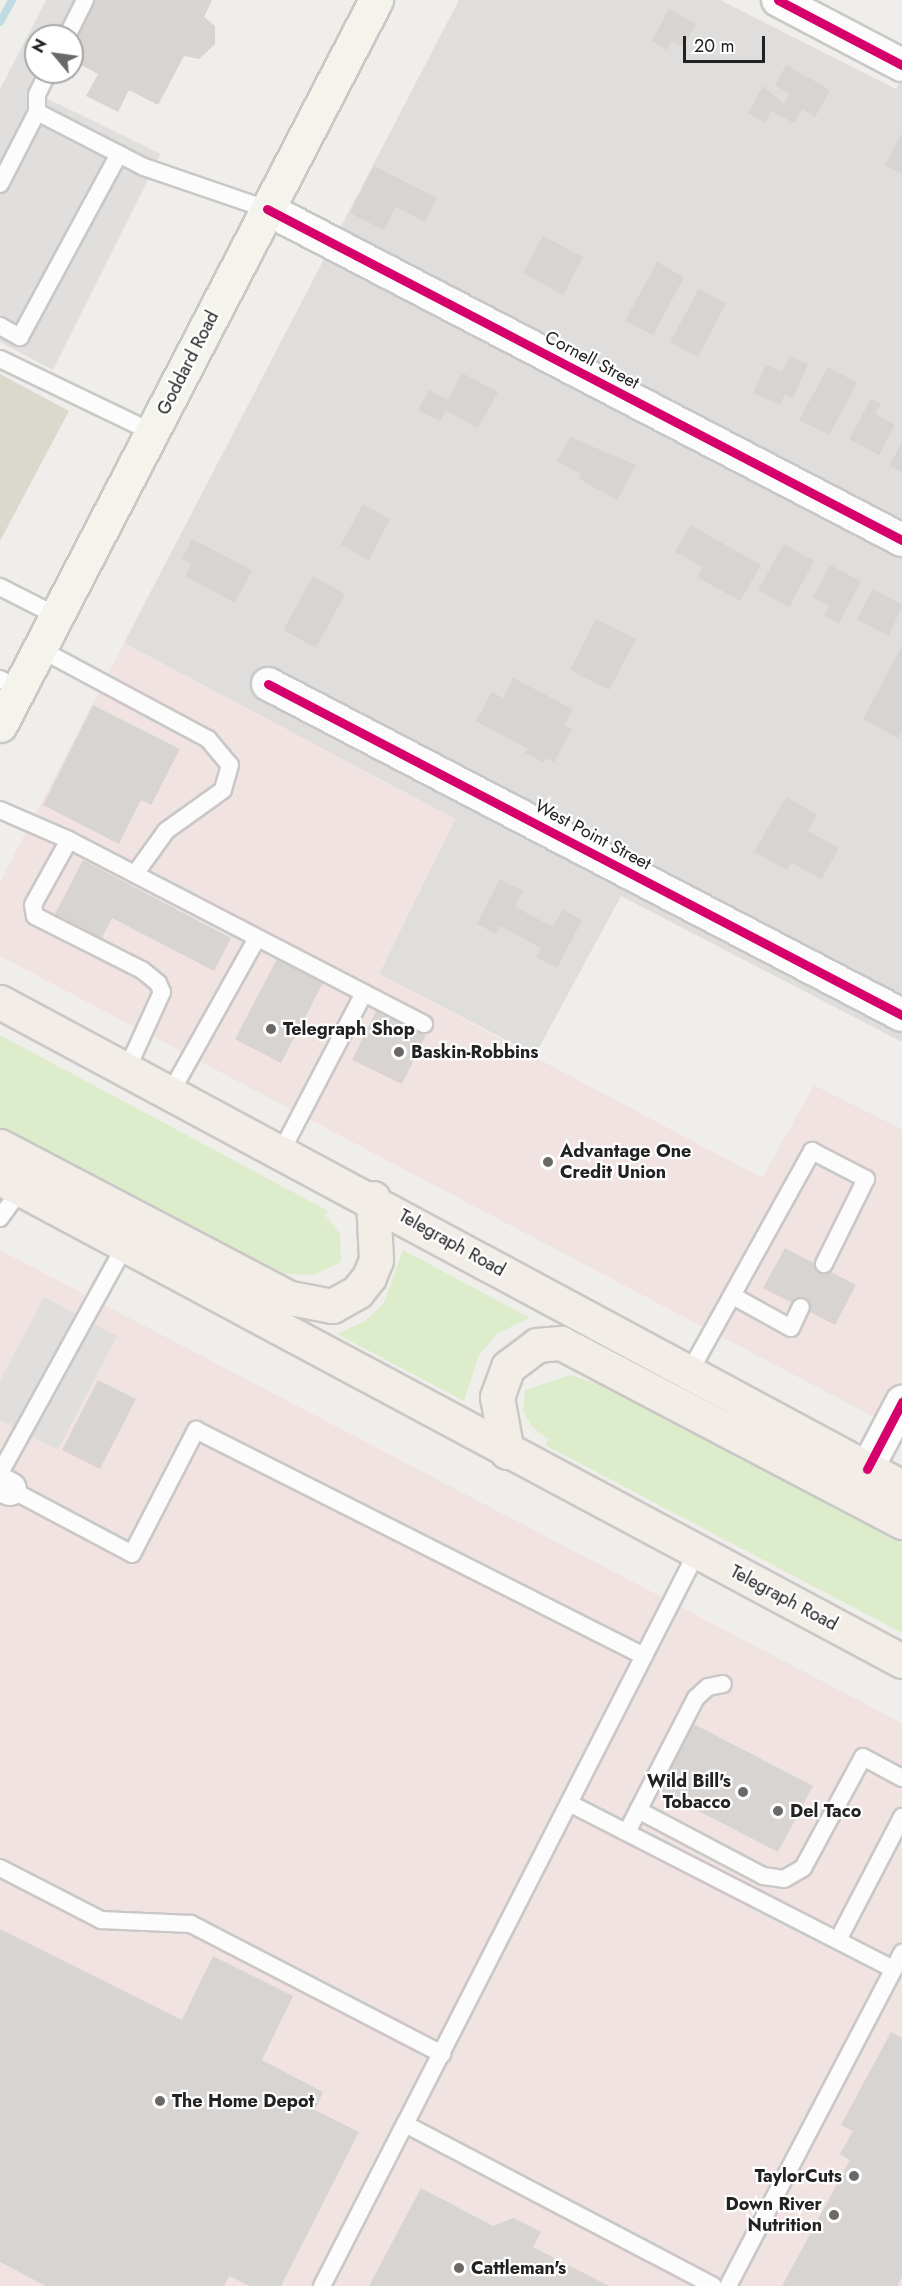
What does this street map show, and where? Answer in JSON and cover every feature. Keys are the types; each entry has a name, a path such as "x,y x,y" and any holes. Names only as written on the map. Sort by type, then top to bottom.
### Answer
{"main road":[{"name":"Goddard Road","path":"0,725 9,684 40,649 376,0"},
{"name":"Telegraph Road","path":"0,1002 373,1198 689,1373 902,1487"},
{"path":"0,1146 290,1298 332,1306 357,1292 369,1277 376,1260 373,1198"},
{"name":"Telegraph Road","path":"11,1183 507,1452 902,1660"},
{"path":"507,1452 497,1397 508,1367 537,1345 561,1343 902,1521"}],"street":[{"path":"778,0 902,65"},
{"name":"Cornell Street","path":"267,209 902,540"},
{"name":"West Point Street","path":"268,684 902,1015"},
{"path":"867,1469 902,1402"}],"lane":[{"path":"73,24 85,0"},
{"path":"0,184 37,112 36,95 42,84"},
{"path":"37,112 119,154 267,209"},
{"path":"0,326 20,337 119,154"},
{"path":"0,359 152,432"},
{"path":"0,587 57,616"},
{"path":"40,649 208,739 230,765 223,790 166,831 135,874"},
{"path":"0,810 69,840 424,1024"},
{"path":"69,840 33,905 35,916 142,970 158,983 162,992 127,1069"},
{"path":"171,1092 256,938"},
{"path":"282,1150 364,993"},
{"path":"689,1373 812,1151 866,1179 824,1264"},
{"path":"0,1218 11,1183"},
{"path":"125,1246 3,1482 132,1554 196,1430 644,1656"},
{"path":"733,1296 791,1328 801,1307"},
{"path":"322,2286 697,1552"},
{"path":"627,1832 696,1698 708,1687 723,1683"},
{"path":"638,1810 763,1876 784,1879 803,1869 863,1757 902,1778"},
{"path":"569,1803 894,1969"},
{"path":"838,1940 902,1817"},
{"path":"0,1868 101,1920 191,1924 442,2054"},
{"path":"728,2286 902,1953"},
{"path":"405,2124 713,2286"}],"shaded area":[{"path":"46,0 92,0 79,24 34,24"},
{"path":"459,0 720,0 896,89 902,79 902,1042 621,896 535,1055 379,974 455,819 124,643"},
{"path":"24,43 24,84 48,84 42,96 161,154 53,370 0,342 0,89"},
{"path":"0,374 69,411 0,541"},
{"path":"124,643 455,819 379,974 762,1178 814,1085 902,1129 902,1432 0,956 0,882"},
{"path":"0,1250 902,1723 902,2286 0,2286"},
{"path":"44,1297 117,1336 58,1450 0,1420 0,1381"}],"green space":[{"path":"0,1035 328,1211 325,1215 340,1234 341,1262 314,1275 270,1273 0,1138"},
{"path":"403,1250 530,1318 498,1333 479,1355 464,1401 337,1334 365,1321 384,1303"},
{"path":"570,1375 609,1387 613,1381 902,1536 902,1633 545,1445 548,1439 532,1427 523,1411 525,1390"}],"building":[{"path":"93,0 212,0 204,17 215,26 215,44 199,59 184,56 158,105 129,90 118,112 86,96 98,74 84,66 84,24 81,24"},
{"path":"669,9 696,24 683,47 672,41 667,50 652,41"},
{"path":"786,65 830,90 815,117 802,109 794,123 771,111 765,123 748,113 763,86 784,104 790,94 775,85"},
{"path":"902,133 902,174 885,165"},
{"path":"374,166 437,198 425,222 396,207 384,230 350,213"},
{"path":"543,236 583,257 563,295 523,273"},
{"path":"657,262 684,277 653,335 625,321"},
{"path":"699,289 726,303 698,357 670,342"},
{"path":"790,356 808,364 793,398 785,394 780,405 753,393 766,365 782,372"},
{"path":"828,367 857,383 829,435 799,420"},
{"path":"462,373 498,392 478,428 446,411 440,421 418,410 429,390 448,400"},
{"path":"871,399 881,404 875,414 895,425 879,455 849,439"},
{"path":"570,437 636,465 617,500 579,479 581,474 557,461"},
{"path":"902,442 902,472 889,466"},
{"path":"363,504 390,519 369,560 341,545"},
{"path":"690,525 761,565 740,601 697,577 703,567 675,552"},
{"path":"192,539 252,570 235,603 185,576 191,564 182,559"},
{"path":"784,544 814,561 789,607 758,590"},
{"path":"830,565 861,581 839,623 824,616 830,606 813,598"},
{"path":"313,576 345,594 316,648 283,630"},
{"path":"873,589 902,605 889,636 857,619"},
{"path":"596,619 636,639 609,690 570,670"},
{"path":"902,646 902,731 898,738 863,719"},
{"path":"513,678 573,709 564,725 572,729 554,762 546,758 544,763 525,753 528,749 476,721 492,692 503,698"},
{"path":"93,705 180,749 151,805 141,800 119,844 43,805"},
{"path":"786,797 817,815 808,831 839,848 821,879 791,862 787,870 754,852"},
{"path":"83,860 231,938 214,971 112,918 102,938 55,914"},
{"path":"500,879 523,891 515,907 553,927 563,910 582,920 557,968 536,957 541,948 500,926 496,934 477,924"},
{"path":"277,959 323,983 281,1063 235,1039"},
{"path":"376,1011 426,1035 402,1084 352,1060"},
{"path":"785,1248 856,1285 835,1325 763,1288"},
{"path":"98,1380 136,1399 100,1469 62,1450"},
{"path":"688,1721 813,1786 778,1852 654,1788"},
{"name":"The Home Depot","path":"0,1929 182,2020 213,1956 293,1996 262,2060 323,2092 315,2110 359,2132 281,2286 250,2286 229,2276 224,2286 46,2286 0,2262"},
{"path":"891,2032 902,2038 902,2277 897,2286 782,2286 850,2160 840,2154 853,2131 841,2125"},
{"path":"421,2188 493,2226 514,2218 541,2232 533,2247 609,2286 369,2286"}],"waterway":[{"path":"0,22 12,0"}],"cycle path":[{"path":"778,0 902,65"},
{"path":"267,209 902,540"},
{"path":"268,684 902,1015"},
{"path":"867,1469 902,1402"}],"place":[{"name":"Telegraph Shop","path":"271,1029"},
{"name":"Baskin-Robbins","path":"399,1052"},
{"name":"Advantage One Credit Union","path":"548,1162"},
{"name":"Wild Bill's Tobacco","path":"743,1792"},
{"name":"Del Taco","path":"778,1811"},
{"name":"The Home Depot","path":"160,2101"},
{"name":"TaylorCuts","path":"854,2176"},
{"name":"Down River Nutrition","path":"834,2215"},
{"name":"Cattleman's","path":"459,2268"}]}
